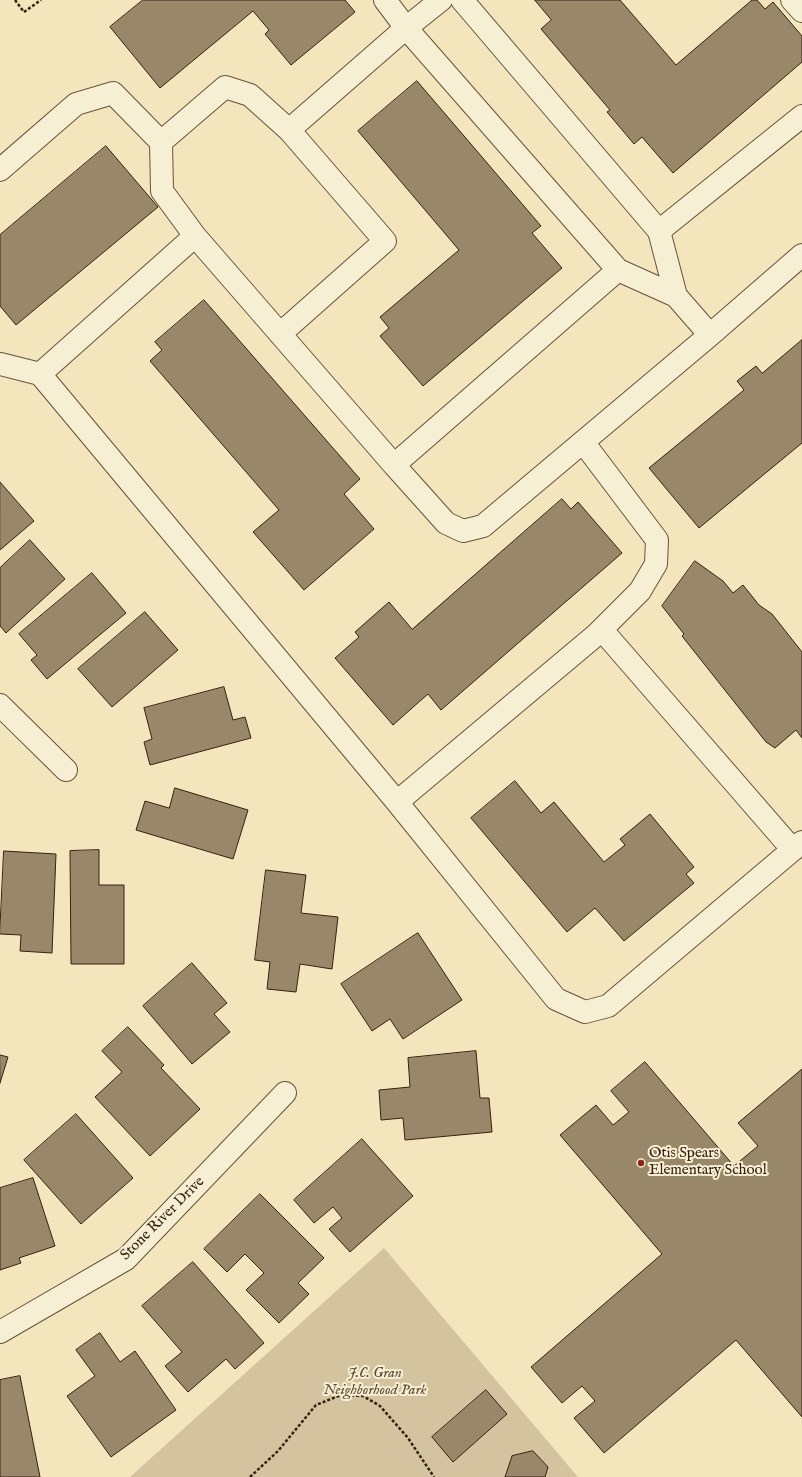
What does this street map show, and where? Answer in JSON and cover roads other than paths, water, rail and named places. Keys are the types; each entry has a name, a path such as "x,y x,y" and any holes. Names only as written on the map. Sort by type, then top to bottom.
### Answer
{"street":[{"path":"385,0 406,28 618,270 676,296 710,335"},
{"path":"288,130 406,28 442,0"},
{"path":"462,0 659,231 676,296"},
{"path":"792,0 802,11"},
{"path":"161,142 226,87 250,96 288,130 385,241 280,334"},
{"path":"0,170 76,104 113,93 161,142 162,191 195,236 446,523 463,531 483,526 710,335 802,255"},
{"path":"659,231 802,116"},
{"path":"40,374 195,236"},
{"path":"394,465 618,270"},
{"path":"0,364 40,374 397,802 556,999 585,1012 608,1006 797,846 602,630"},
{"path":"397,802 602,630 640,591 656,564 657,540 582,442"},
{"path":"0,705 66,770"},
{"name":"Stone River Drive","path":"0,1332 126,1259 285,1093"}],"place":[{"name":"Otis Spears Elementary School","path":"641,1163"}],"park label":[{"name":"J.C. Gran Neighborhood Park","path":"375,1382"}]}
